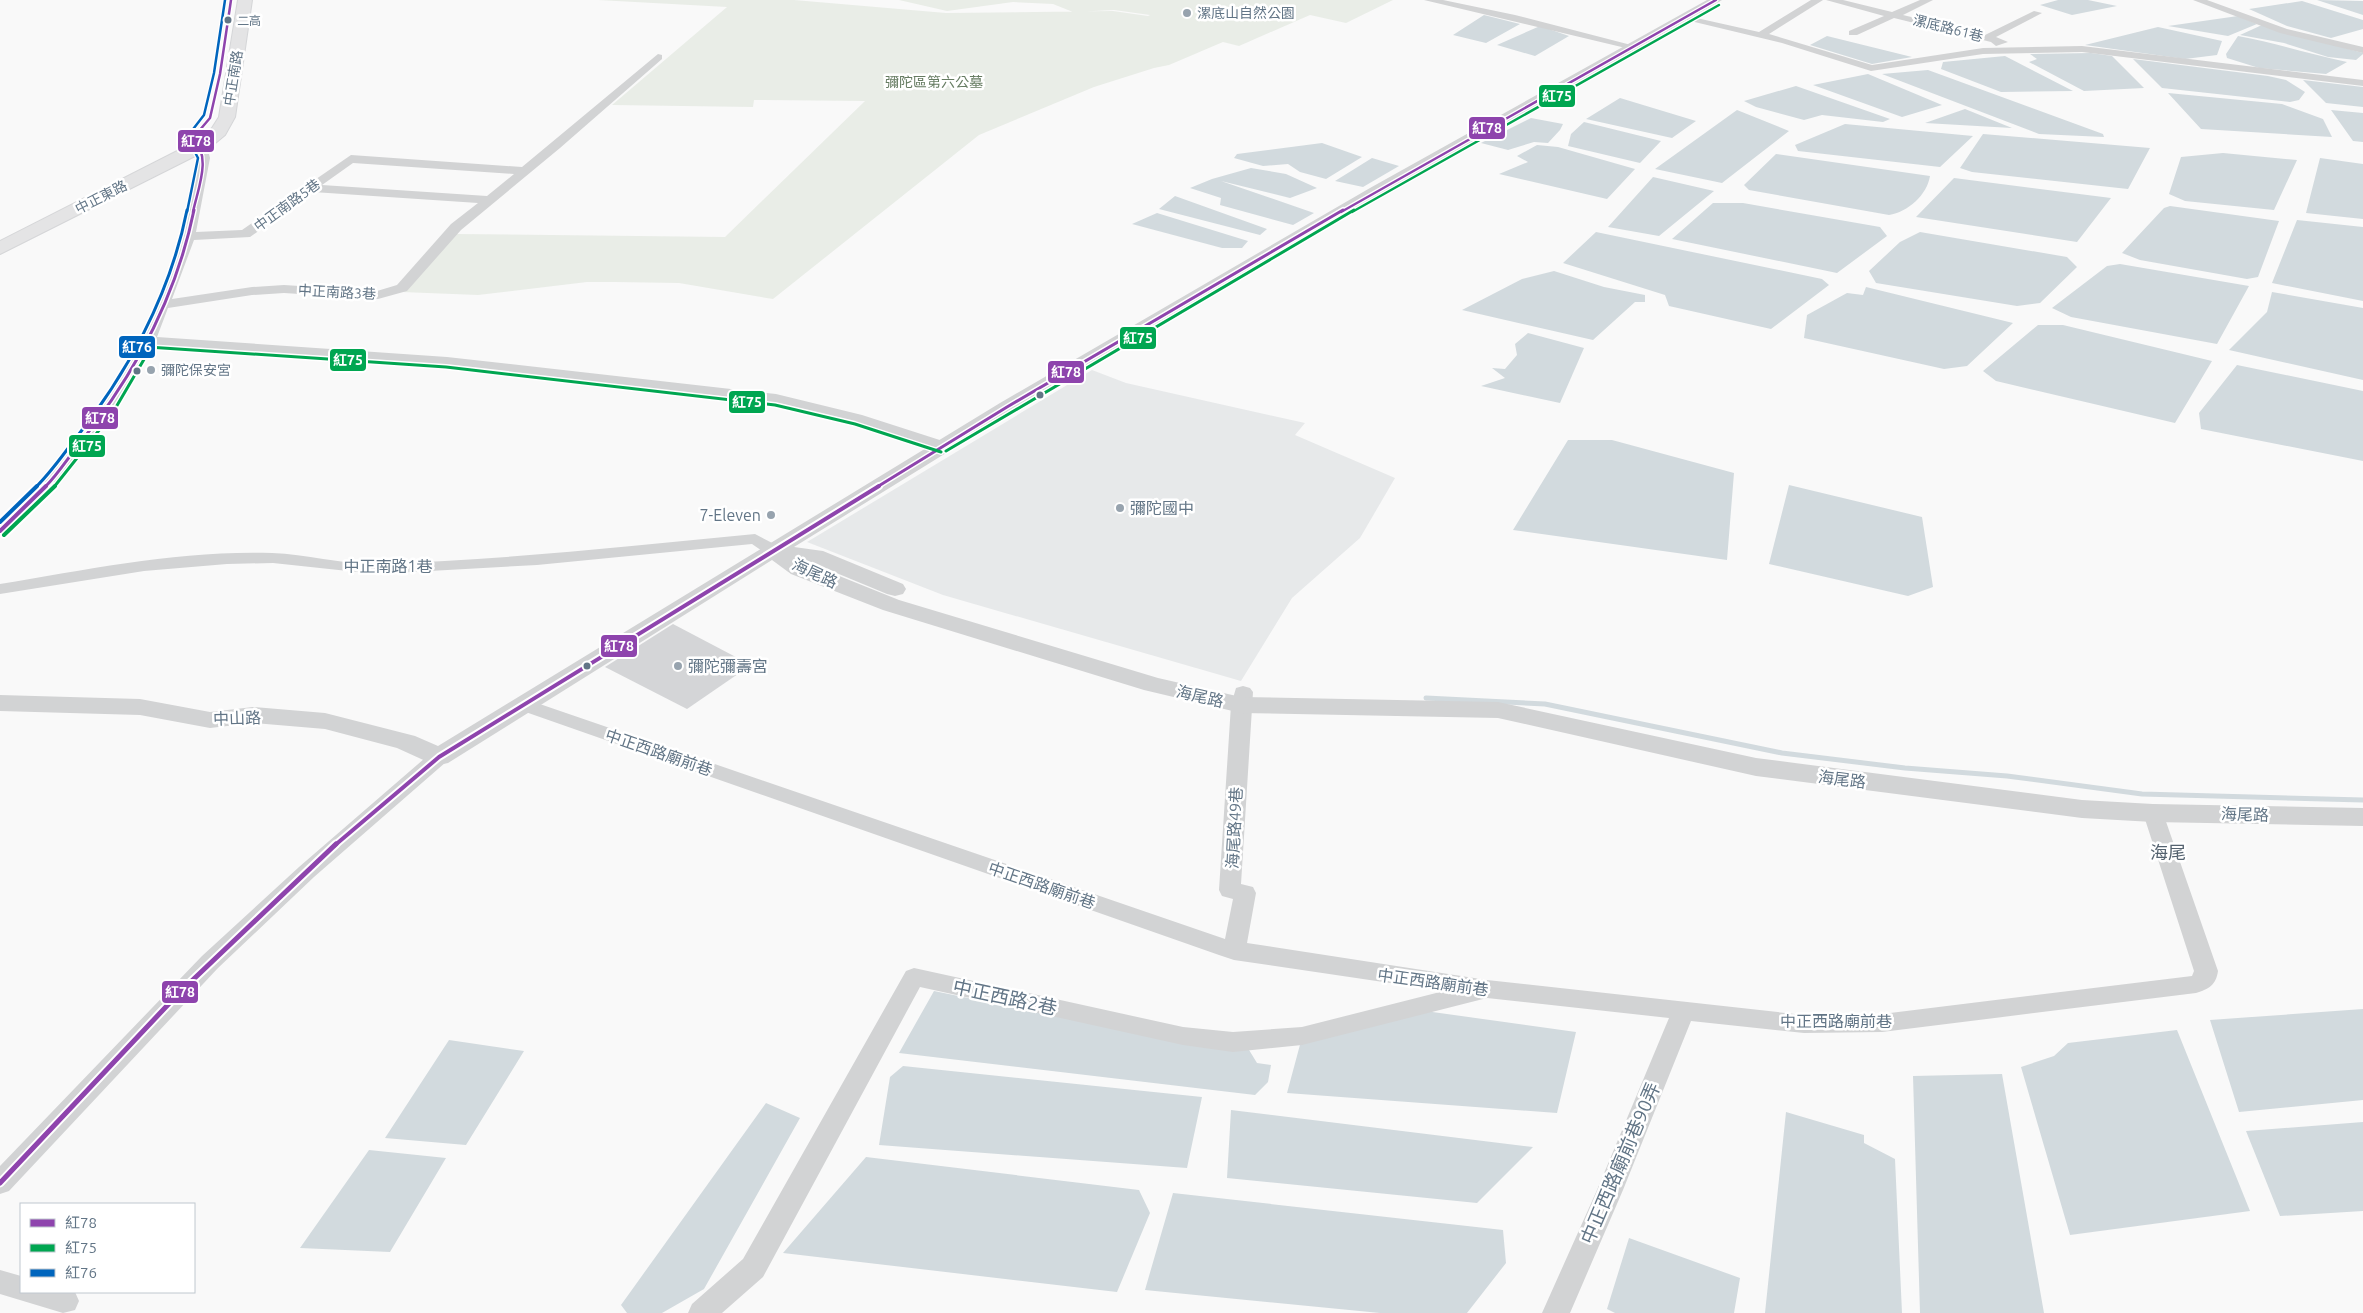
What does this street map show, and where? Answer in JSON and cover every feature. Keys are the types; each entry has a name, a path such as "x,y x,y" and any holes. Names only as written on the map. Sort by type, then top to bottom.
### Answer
{"main road":[{"name":"中正南路","path":"197,142 210,118 220,74 231,0"},
{"name":"中正南路","path":"197,142 219,131 227,117 245,0"},
{"name":"中正東路","path":"0,238 162,157 197,142"},
{"name":"中正東路","path":"0,248 197,142"}],"street":[{"path":"1429,0 1515,18 1630,46"},
{"path":"0,1183 179,993 333,847 440,757 943,446 1367,196 1630,46 1716,0"},
{"path":"1761,35 1818,0"},
{"name":"漯底路61巷","path":"1831,0 2003,42 1940,51"},
{"path":"1853,33 1928,0"},
{"path":"2198,0 2284,31 2363,50"},
{"path":"1986,38 2036,13"},
{"path":"1683,18 1761,35 1871,68 1983,51 2082,48 2363,83"},
{"name":"中正南路3巷","path":"163,305 252,291 284,289 378,295 394,292 402,288 456,226 492,200 523,171 556,146 658,58"},
{"path":"0,531 48,483 107,410 148,341 188,236 204,158 197,142"},
{"name":"中正南路5巷","path":"188,236 245,234 351,159 523,171"},
{"path":"310,188 492,200"},
{"path":"148,341 447,361 776,399 857,418 943,446"},
{"name":"中正南路1巷","path":"0,589 144,566 227,558 273,558 376,569 537,560 756,540 774,551"},
{"name":"海尾路","path":"774,551 800,569 891,605 1153,685 1242,699 1327,707 1498,710 1756,767 2082,809 2153,813 2363,817"},
{"name":"海尾路49巷","path":"1234,950 1245,893 1230,890 1242,699"},
{"name":"中山路","path":"0,703 140,707 210,720 253,715 325,721 406,742 440,757"},
{"name":"中正西路廟前巷","path":"524,705 1234,950 1487,989 1804,1024 1882,1023 2196,984 2205,979 2206,972 2153,813"},
{"name":"中正西路2巷","path":"702,1313 752,1268 914,978 1183,1036 1233,1042 1302,1036 1487,989"},
{"name":"中正西路廟前巷90弄","path":"1556,1313 1610,1190 1682,1012"},
{"path":"0,1282 20,1288"},
{"path":"36,1293 64,1302"}],"shaded area":[{"path":"2058,0 2088,0 2117,6 2072,15 2040,5"},
{"path":"2317,0 2363,1 2363,15"},
{"path":"2302,1 2363,20 2363,29 2331,38 2287,26 2249,9"},
{"path":"1484,15 1520,24 1486,43 1453,35"},
{"path":"2238,16 2257,24 2228,36 2168,26"},
{"path":"2262,25 2363,54 2356,60 2328,57 2284,43 2240,35"},
{"path":"1540,26 1569,36 1535,56 1497,45"},
{"path":"2158,27 2222,41 2217,55 2185,59 2085,45"},
{"path":"1827,36 1912,57 1872,64 1810,45"},
{"path":"2238,36 2347,62 2326,74 2259,68 2227,58 2226,54"},
{"path":"2091,53 2112,56 2144,88 2084,91 2029,62 2037,59 2030,54"},
{"path":"2005,56 2073,91 2001,92 1941,69 1943,62"},
{"path":"2133,59 2268,76 2286,80 2305,92 2299,100 2290,102 2162,88"},
{"path":"1928,70 2103,134 2104,137 2039,134 1882,74"},
{"path":"1868,74 1942,105 1902,117 1813,85"},
{"path":"2303,80 2363,87 2363,107 2326,103"},
{"path":"1796,86 1890,119 1883,122 1822,115 1804,120 1756,107 1744,101"},
{"path":"2168,93 2282,104 2323,119 2332,137 2201,129"},
{"path":"1620,98 1696,121 1672,138 1586,119"},
{"path":"1965,109 2012,128 1925,123"},
{"path":"1737,110 1789,131 1722,183 1655,169"},
{"path":"2331,110 2363,113 2363,142 2353,141"},
{"path":"1531,118 1563,124 1548,143 1534,142 1508,150 1481,143"},
{"path":"1584,122 1661,141 1640,163 1568,146 1571,134"},
{"path":"1845,124 1973,136 1940,167 1798,151 1795,145"},
{"path":"1983,134 2150,148 2128,189 1972,172 1960,168"},
{"path":"1322,143 1362,157 1326,179 1300,172 1288,164 1263,166 1234,158 1237,154"},
{"path":"1537,145 1558,147 1635,169 1607,199 1499,174 1528,162 1517,156"},
{"path":"2223,153 2297,160 2274,210 2185,201 2169,194 2181,157"},
{"path":"1776,154 1930,176 1925,190 1916,202 1903,210 1889,215 1749,190 1744,185"},
{"path":"1372,158 1399,166 1363,187 1335,181"},
{"path":"2320,158 2363,164 2363,219 2306,213"},
{"path":"1251,168 1286,174 1317,188 1290,198 1221,181 1314,213 1293,225 1220,205 1221,198 1190,188 1212,179"},
{"path":"1653,177 1714,191 1659,236 1608,227"},
{"path":"1954,178 2111,198 2077,242 1916,217"},
{"path":"1175,196 1267,229 1260,235 1159,209"},
{"path":"1713,203 1743,203 1880,227 1887,236 1837,273 1672,239"},
{"path":"2170,206 2279,221 2258,277 2247,279 2140,260 2122,253 2164,208"},
{"path":"1157,213 1248,241 1242,248 1222,248 1132,224"},
{"path":"2297,220 2363,227 2363,301 2272,283"},
{"path":"1596,232 1822,279 1829,285 1771,329 1669,306 1665,295 1563,263"},
{"path":"1920,232 2067,257 2077,267 2040,303 2017,306 1876,283 1869,271 1900,242"},
{"path":"2120,264 2249,286 2217,344 2071,317 2052,308 2107,266"},
{"path":"1554,271 1604,287 1645,295 1645,302 1635,302 1593,340 1462,310 1522,279"},
{"path":"1866,287 2013,323 1967,366 1944,369 1804,338 1807,315 1847,293 1863,295"},
{"path":"2272,292 2363,308 2363,380 2229,350 2267,312"},
{"path":"2038,325 2063,325 2212,361 2175,423 1996,381 1983,371"},
{"path":"1528,333 1584,348 1560,403 1481,386 1505,378 1492,368 1505,369 1517,355 1515,344"},
{"path":"2237,365 2363,391 2363,461 2201,429 2199,413"},
{"name":"彌陀國中","path":"1092,370 1126,383 1305,423 1295,435 1395,478 1360,538 1292,598 1241,681 943,595 807,542"},
{"path":"1568,440 1612,440 1734,473 1727,560 1513,530"},
{"path":"1789,485 1922,517 1933,587 1908,596 1769,564"},
{"path":"934,991 1154,1036 1246,1045 1257,1063 1271,1065 1268,1082 1255,1095 899,1053"},
{"path":"1411,1009 1576,1032 1557,1113 1287,1093 1301,1041"},
{"path":"2363,1009 2363,1100 2239,1112 2210,1020"},
{"path":"2177,1030 2250,1211 2070,1235 2021,1067 2054,1056 2068,1043"},
{"path":"449,1040 524,1051 466,1145 385,1138"},
{"path":"903,1066 1202,1097 1187,1168 879,1145 890,1077"},
{"path":"2002,1074 2044,1313 1920,1313 1913,1076"},
{"path":"766,1103 800,1118 704,1289 662,1313 627,1313 621,1305"},
{"path":"1231,1110 1533,1147 1477,1203 1227,1178"},
{"path":"1786,1112 1864,1135 1864,1143 1895,1159 1902,1313 1765,1313"},
{"path":"2363,1122 2363,1211 2280,1216 2246,1131"},
{"path":"369,1150 446,1158 390,1252 300,1248"},
{"path":"866,1157 1139,1190 1150,1213 1117,1292 783,1253"},
{"path":"1173,1193 1503,1230 1506,1263 1467,1313 1380,1313 1145,1290"},
{"path":"1629,1238 1740,1278 1734,1313 1615,1313 1607,1309"}],"green space":[{"name":"彌陀區第六公墓","path":"598,0 794,0 946,13 1072,11 1053,4 1013,2 947,11 899,0 1393,0 1346,23 1310,15 1239,46 1223,42 1169,65 1094,87 979,135 773,299 679,283 587,282 478,295 402,292 456,234 725,237 865,101 754,100 753,107 612,105 727,7","holes":["1114,10 1150,15 1113,11 1087,11"]}],"building":[{"name":"彌陀彌壽宮","path":"673,624 751,665 687,709 605,667"}],"waterway":[{"path":"1426,698 1545,704 1782,753 1905,768 2007,776 2142,794 2363,800"}],"transit line":[{"name":"紅76","path":"0,522 44,479 102,406 142,338 181,242 198,158 187,137 204,115 214,73 225,0"},
{"name":"紅78","path":"0,531 49,483 107,410 148,341 187,244 204,158 201,146 193,138 210,118 220,74 231,0"},
{"name":"紅78","path":"0,1183 179,993 333,847 439,757 1007,407 1376,191 1716,0"},
{"name":"紅75","path":"946,451 1379,196 1719,5"},
{"name":"紅75","path":"4,535 54,487 112,414 153,344"},
{"name":"紅75","path":"148,347 446,367 775,405 855,424 941,452"}],"place":[{"name":"漯底山自然公園","path":"1187,13"},
{"name":"二高","path":"228,20"},
{"name":"彌陀保安宮","path":"151,370"},
{"name":"彌陀國中","path":"1120,508"},
{"name":"7-Eleven","path":"771,515"},
{"name":"彌陀彌壽宮","path":"678,666"}],"district":[{"name":"海尾","path":"2168,852"}]}
